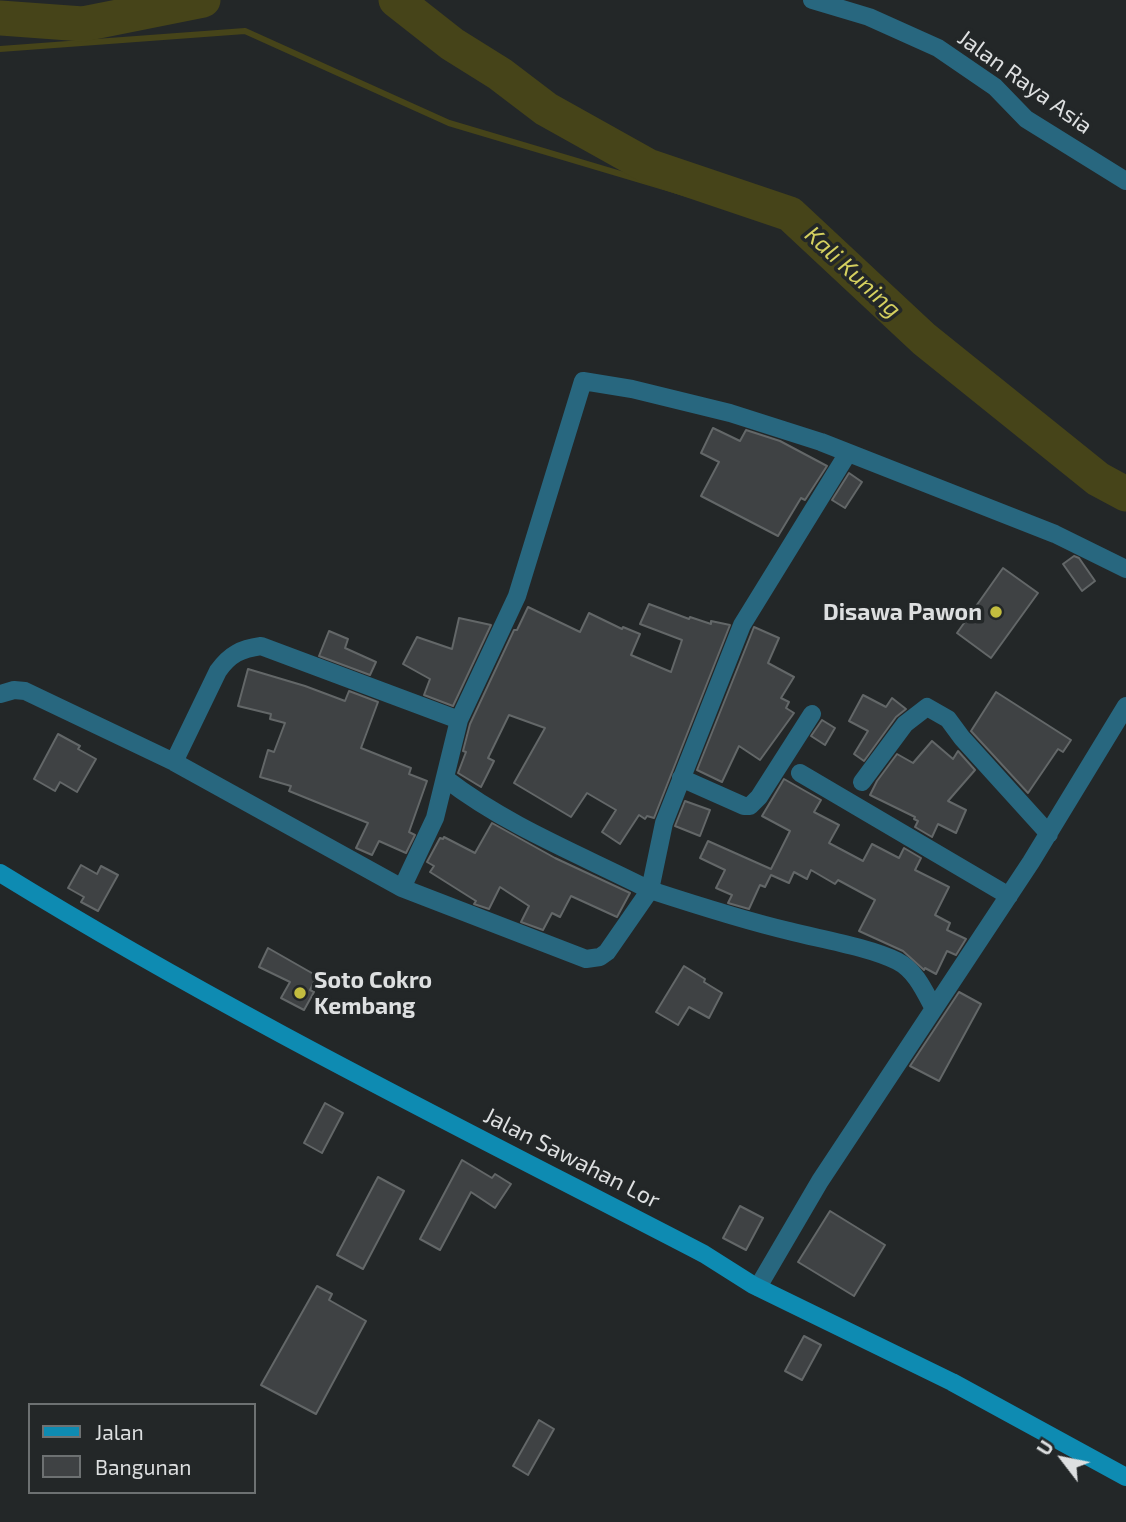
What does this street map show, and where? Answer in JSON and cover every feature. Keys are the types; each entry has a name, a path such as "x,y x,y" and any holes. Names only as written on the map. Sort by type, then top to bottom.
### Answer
{"main road":[{"name":"Jalan Sawahan Lor","path":"0,873 124,948 341,1065 704,1254 758,1287 952,1382 1126,1477"}],"street":[{"name":"Jalan Raya Asia","path":"812,0 869,17 937,48 995,87 1026,119 1126,181"},
{"path":"402,888 435,818 459,720 517,596 583,381 632,389 730,413 821,442 1055,534 1126,569"},
{"path":"0,694 25,691 174,762 402,888 586,958 600,957 607,952 650,890 664,823 742,625 848,453"},
{"path":"174,762 218,671 228,658 243,649 261,646 459,720"},
{"path":"758,1287 820,1181 1049,834 1126,706"},
{"path":"862,782 905,724 926,708 948,719 1049,834"},
{"path":"681,778 744,806 750,806 760,797 812,714"},
{"path":"800,772 1009,896"},
{"path":"446,779 472,799 502,816 650,890 740,919 897,961 910,971 933,1007"}],"building":[{"path":"713,428 740,441 746,430 780,441 827,466 805,500 801,498 778,536 701,496 719,462 701,453"},
{"path":"849,473 862,482 845,508 832,500"},
{"path":"1074,556 1079,558 1095,581 1082,591 1063,564"},
{"path":"1003,568 1038,593 991,658 957,633"},
{"path":"649,604 689,619 690,617 711,624 711,621 730,625 654,818 647,816 645,819 639,815 620,844 602,832 616,810 587,793 571,817 514,783 545,728 509,715 488,758 494,761 481,787 458,773 466,752 463,751 470,724 514,630 517,630 528,607 580,632 589,613 622,629 623,627 640,634 631,655 671,672 682,640 640,624"},
{"path":"459,618 491,625 453,706 424,695 430,679 403,664 417,637 452,649"},
{"path":"754,627 779,638 768,663 794,677 781,698 789,702 786,708 794,713 760,760 739,746 722,782 697,770"},
{"path":"329,631 348,639 345,648 376,662 370,675 319,656"},
{"path":"248,669 345,701 349,691 378,702 361,748 411,768 409,774 427,781 409,832 415,835 406,853 379,841 372,855 356,848 368,823 289,791 291,786 260,777 268,750 274,752 285,723 270,719 271,714 238,706"},
{"path":"996,692 1071,740 1063,752 1058,749 1028,793 971,731"},
{"path":"863,695 886,707 892,698 906,709 896,717 864,761 854,754 868,731 849,721"},
{"path":"822,720 835,728 825,745 811,736"},
{"path":"58,734 96,759 77,792 60,782 55,791 34,779"},
{"path":"932,741 953,759 958,751 975,770 948,801 966,810 956,833 938,824 932,837 915,827 918,821 915,817 870,795 897,754 913,763"},
{"path":"784,779 821,800 814,812 839,825 829,843 863,861 872,844 899,858 904,848 921,858 915,870 949,887 935,915 950,923 947,930 966,939 956,955 947,951 936,974 925,968 924,970 903,951 859,931 875,900 838,880 835,884 811,870 807,879 794,872 789,883 771,875 765,887 760,885 749,909 728,903 732,895 716,888 725,870 700,858 708,841 771,869 790,831 762,816"},
{"path":"685,801 710,810 700,836 675,826"},
{"path":"492,823 555,858 630,893 617,917 571,896 560,917 552,913 543,930 521,922 529,906 500,887 489,909 474,904 476,901 430,872 434,866 427,862 440,838 444,837 475,853"},
{"path":"81,865 97,874 101,866 118,875 98,911 81,902 84,897 68,888"},
{"path":"268,948 317,976 310,990 314,992 304,1010 281,998 290,982 259,967"},
{"path":"684,966 722,993 709,1018 689,1007 678,1025 656,1012"},
{"path":"959,992 981,1004 939,1081 910,1066"},
{"path":"325,1103 343,1113 322,1153 304,1143"},
{"path":"462,1160 492,1178 495,1174 511,1184 495,1208 471,1192 440,1250 420,1239"},
{"path":"378,1177 404,1191 363,1269 337,1255"},
{"path":"740,1206 763,1218 746,1250 723,1238"},
{"path":"830,1211 885,1245 854,1296 798,1262"},
{"path":"317,1286 332,1294 329,1300 366,1321 316,1414 261,1385"},
{"path":"804,1336 821,1345 802,1380 785,1371"},
{"path":"539,1420 554,1429 528,1475 513,1466"}],"waterway":[{"path":"0,18 83,24 203,0"},
{"name":"Kali Kuning","path":"396,0 452,44 500,74 546,109 648,166 790,214 924,339 1098,479 1126,494"},
{"path":"0,49 245,31 449,123 785,223 798,233"}],"place":[{"name":"Disawa Pawon","path":"996,612"},
{"name":"Soto Cokro Kembang","path":"300,993"}]}
